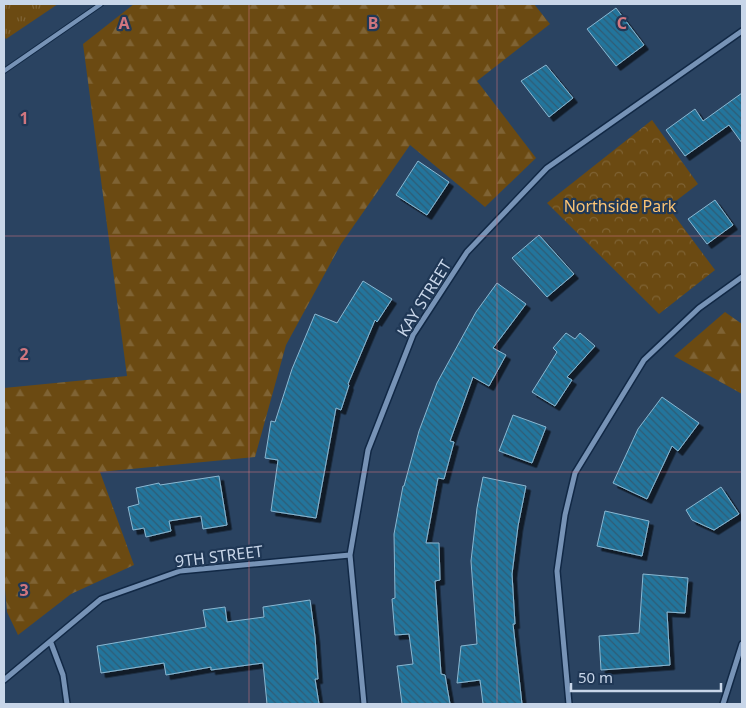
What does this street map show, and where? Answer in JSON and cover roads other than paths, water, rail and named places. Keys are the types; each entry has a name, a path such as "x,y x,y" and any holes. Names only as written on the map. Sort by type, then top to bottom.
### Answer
{"street":[{"name":"KAY STREET","path":"364,704 350,554 368,450 413,335 467,252 547,168 742,31"},
{"path":"569,704 557,571 565,515 575,473 644,360 699,308 742,277"},
{"name":"9TH STREET","path":"4,680 51,643 101,599 180,570 350,554"},
{"path":"51,643 63,675 67,704"},
{"path":"723,704 742,644"}],"lane":[{"path":"4,71 101,4"}],"park label":[{"name":"Northside Park","path":"620,206"}]}
